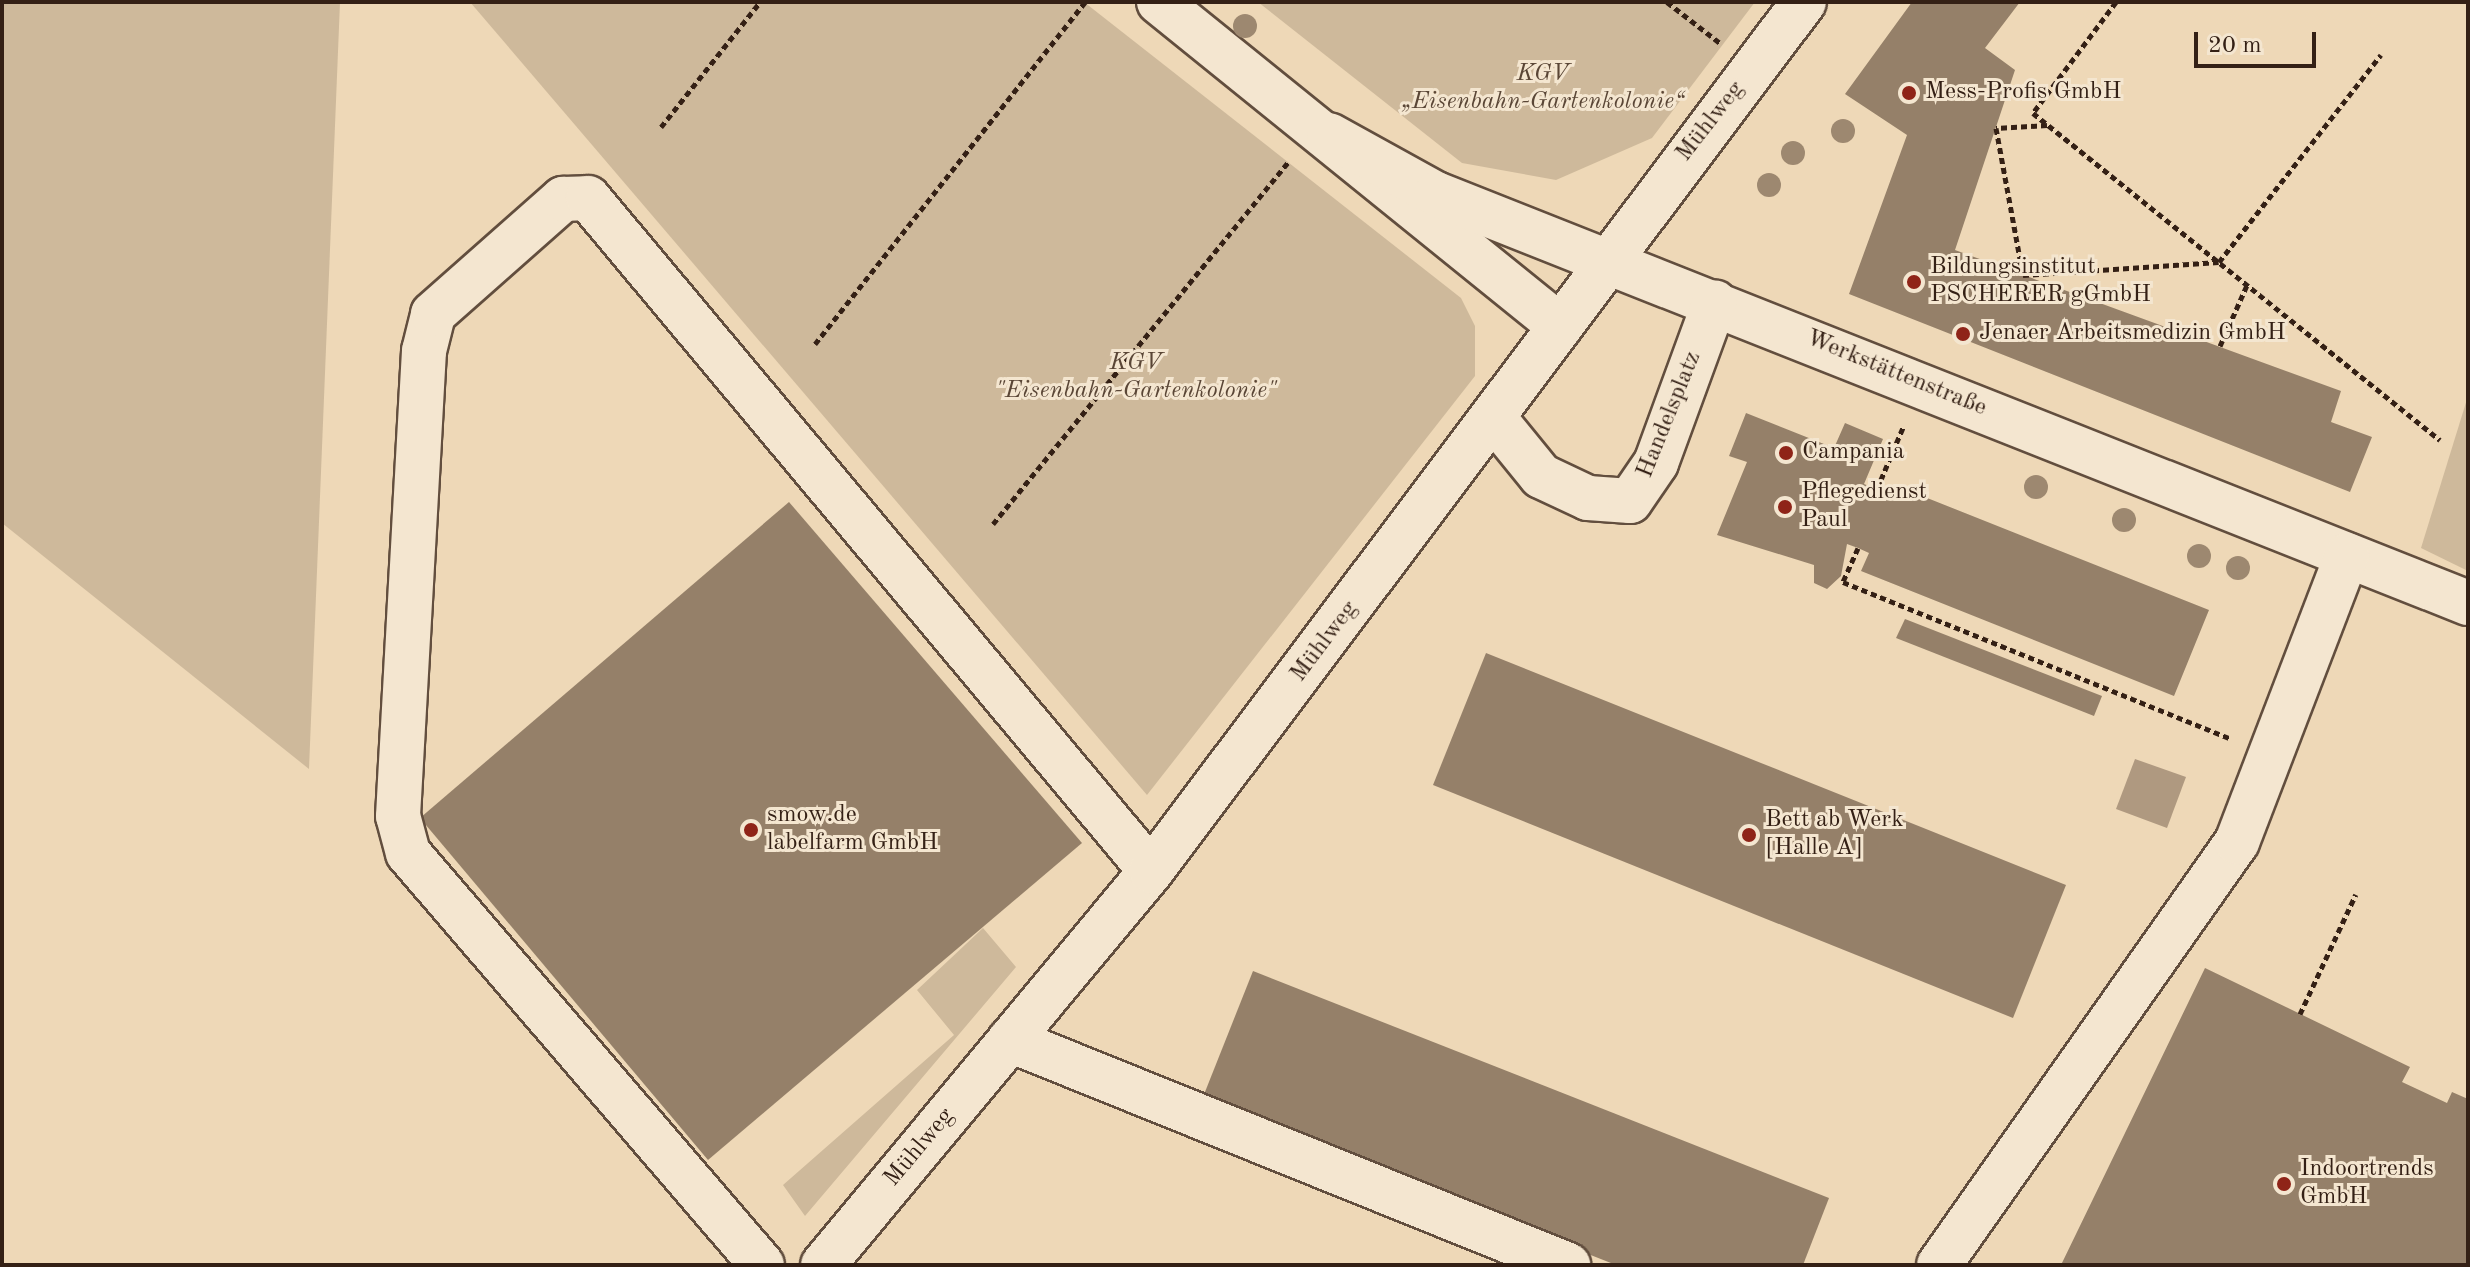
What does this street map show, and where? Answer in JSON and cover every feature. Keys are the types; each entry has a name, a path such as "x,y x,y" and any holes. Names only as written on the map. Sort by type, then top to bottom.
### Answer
{"street":[{"name":"Werkstättenstraße","path":"1159,2 1311,144 1560,326"},
{"name":"Mühlweg","path":"823,1265 1151,871 1804,2"},
{"name":"Werkstättenstraße","path":"1311,144 1921,383 2468,603"},
{"path":"762,1265 408,853 398,816 424,351 433,314 563,199 588,198 1151,871"},
{"name":"Handelsplatz","path":"1493,417 1541,476 1588,498 1630,501 1656,463 1715,302"},
{"path":"1939,1265 2237,842 2347,555"},
{"path":"1010,1040 1568,1265"}],"path":[{"path":"661,127 760,2"},
{"path":"815,344 1085,2"},
{"path":"1667,2 1730,50"},
{"path":"2116,2 2033,113 2440,440"},
{"path":"2047,125 1996,128 2023,275 2219,262 2381,55"},
{"path":"993,524 1311,144"},
{"path":"2220,346 2247,285"},
{"path":"1877,489 1921,383"},
{"path":"1858,548 1843,582 2270,755"},
{"path":"2300,1014 2356,894"}],"green space":[{"path":"2,2 340,2 309,769 2,523"},
{"name":"KGV \"Eisenbahn-Gartenkolonie\"","path":"470,2 1084,2 1461,298 1475,326 1475,376 1147,795"},
{"name":"KGV „Eisenbahn-Gartenkolonie“","path":"1258,2 1755,2 1652,138 1556,180 1462,163"},
{"path":"2468,396 2468,571 2421,548"},
{"path":"983,928 1016,967 805,1216 783,1185 954,1035 917,990"}],"shaded area":[{"path":"2135,759 2186,777 2167,828 2116,809"}],"building":[{"path":"1912,2 2020,2 1985,48 2015,70 1955,250 2341,391 2331,422 2372,437 2350,492 1849,294 1907,135 1845,94"},
{"path":"1746,413 1834,448 1845,423 1883,439 1864,484 1893,496 1897,486 2209,610 2174,696 1861,571 1869,553 1847,544 1841,576 1827,589 1814,583 1814,565 1717,535 1747,462 1729,456"},
{"name":"smow.de labelfarm GmbH","path":"789,502 1082,843 708,1160 420,818"},
{"path":"1905,619 2102,696 2094,716 1896,638"},
{"name":"Bett ab Werk [Halle A]","path":"1486,653 2066,885 2013,1018 1433,785"},
{"name":"Indoortrends GmbH","path":"2205,968 2410,1067 2402,1082 2447,1103 2452,1092 2468,1099 2468,1265 2061,1265"},
{"path":"1253,971 1829,1198 1803,1265 1616,1265 1201,1102"}],"place":[{"name":"Mess-Profis GmbH","path":"1909,93"},
{"name":"Bildungsinstitut PSCHERER gGmbH","path":"1914,282"},
{"name":"Jenaer Arbeitsmedizin GmbH","path":"1963,334"},
{"name":"Campania","path":"1786,453"},
{"name":"Pflegedienst Paul","path":"1785,507"},
{"name":"smow.de labelfarm GmbH","path":"751,830"},
{"name":"Bett ab Werk [Halle A]","path":"1749,835"},
{"name":"Indoortrends GmbH","path":"2284,1184"}]}
